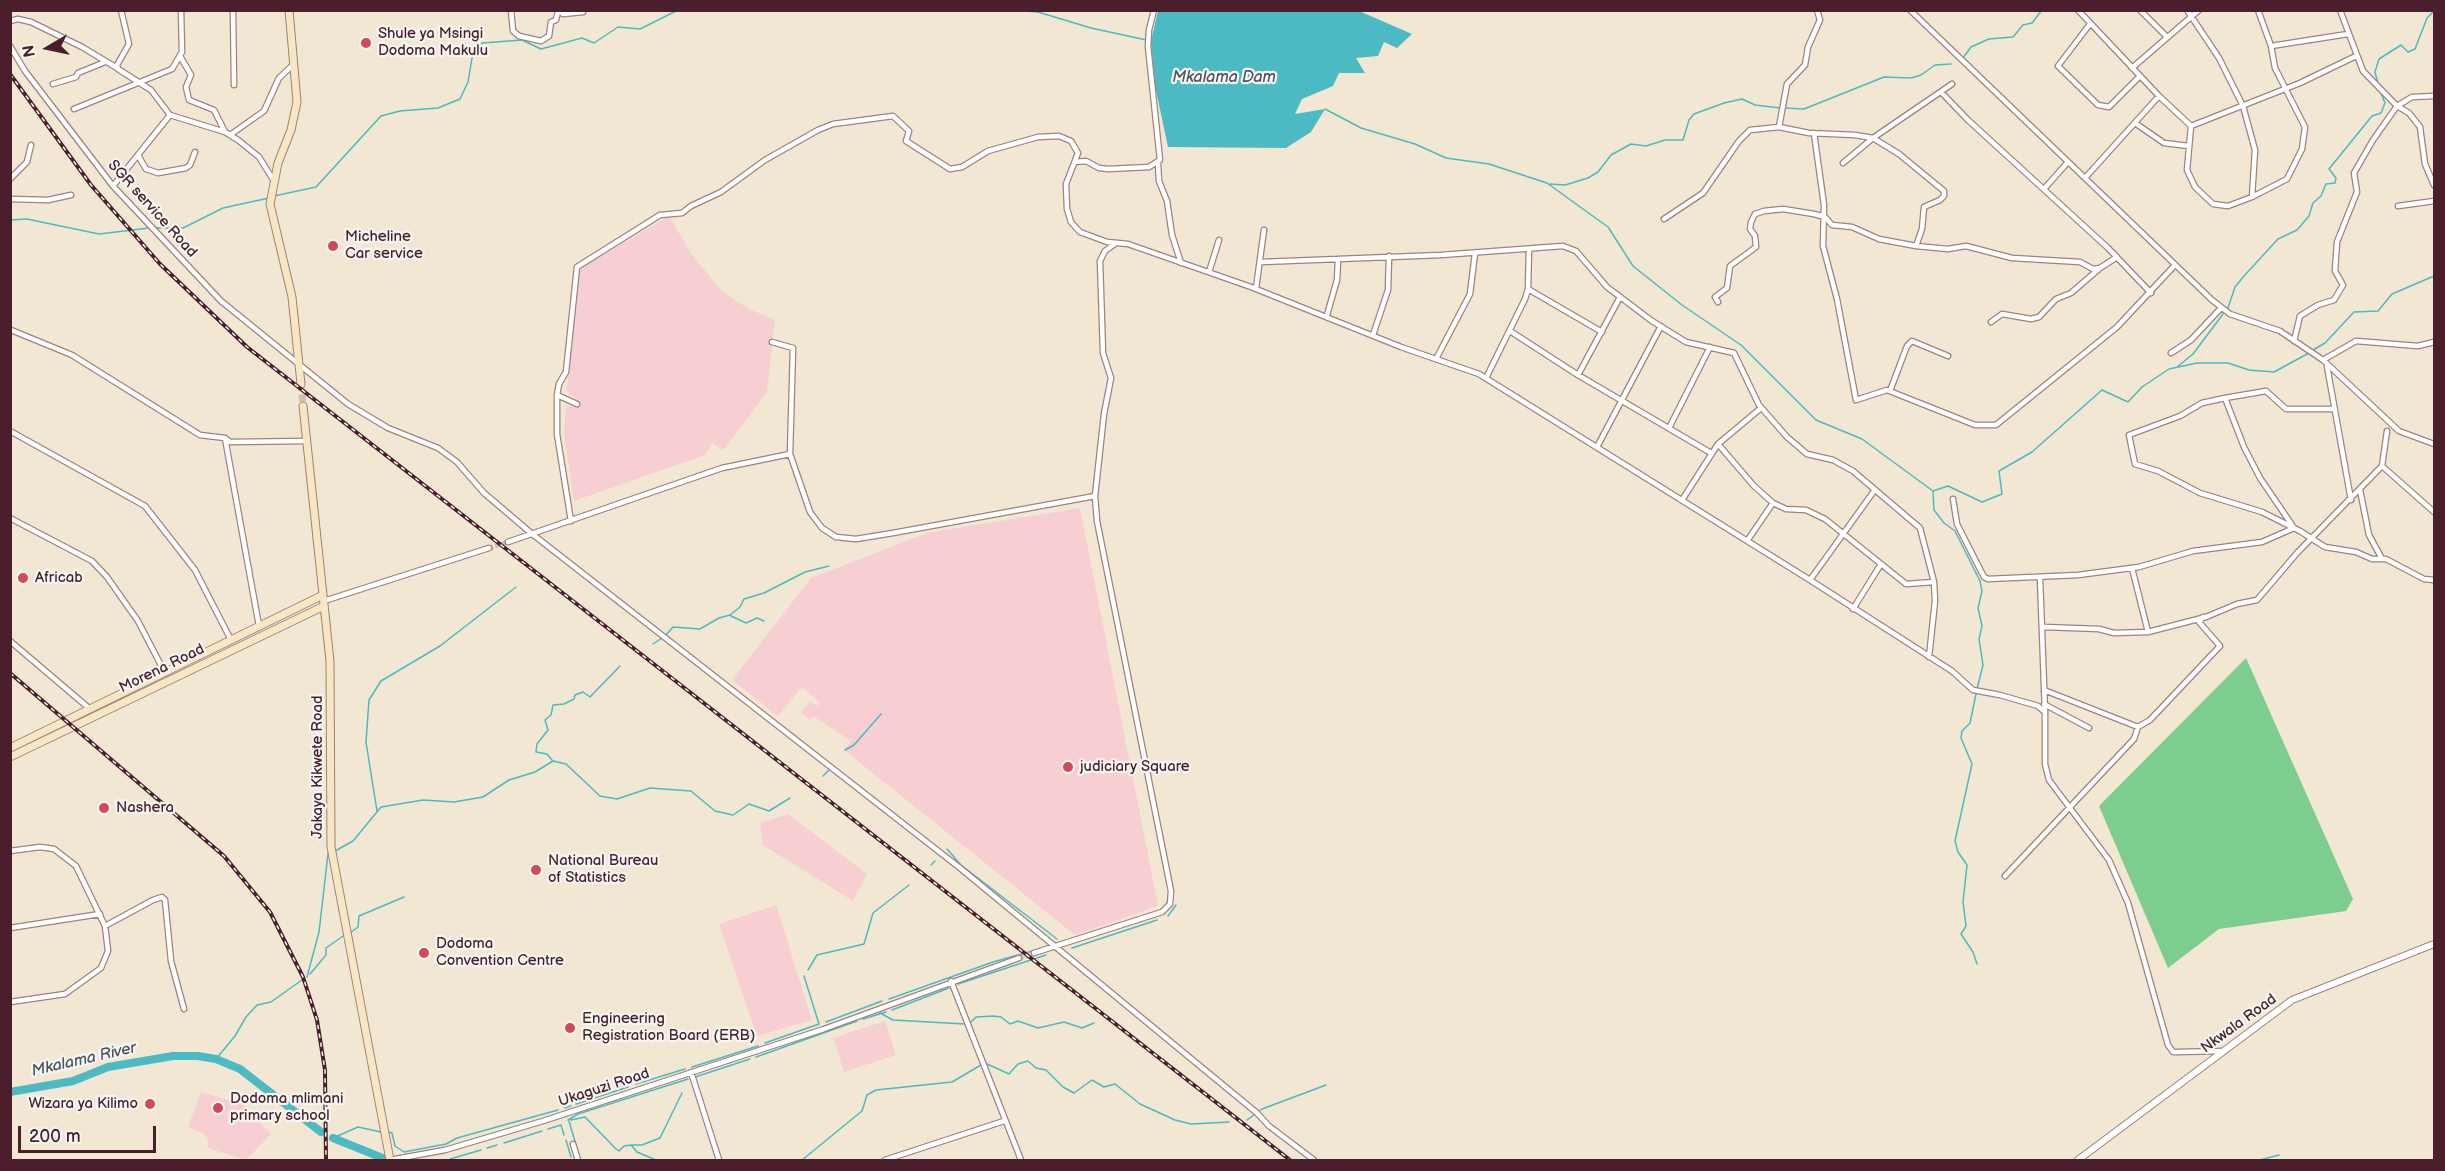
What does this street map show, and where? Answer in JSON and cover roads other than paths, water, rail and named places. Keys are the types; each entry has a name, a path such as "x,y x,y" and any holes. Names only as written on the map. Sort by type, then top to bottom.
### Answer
{"main road":[{"path":"289,10 296,114 274,181 270,204 292,297 301,384"},
{"name":"Jakaya Kikwete Road","path":"303,406 331,671 332,847 390,1161"},
{"name":"Morena Road","path":"10,748 259,626 324,600"},
{"name":"Morena Road","path":"10,757 324,600"}],"street":[{"path":"117,68 129,44 121,10"},
{"path":"74,109 172,69 183,48 181,10"},
{"path":"233,10 234,85"},
{"path":"511,10 513,31 519,36 541,41 549,36 551,22 556,20 558,11 562,14 583,12"},
{"path":"1154,10 1148,40 1160,151 1159,181 1167,201 1172,235 1181,263"},
{"path":"1779,127 1787,84 1805,65 1808,47 1820,20 1817,10"},
{"path":"1910,10 2221,308 2230,314 2280,330 2323,360 2399,431 2434,444"},
{"path":"2078,10 2159,96 2191,126"},
{"path":"2140,10 2167,37"},
{"path":"2187,10 2219,58 2243,106 2255,150 2252,197"},
{"path":"2132,68 2199,10"},
{"path":"2340,10 2356,56 2370,80 2397,106 2409,113 2420,127 2425,164 2434,185"},
{"path":"2191,126 2187,170 2195,187 2213,204 2228,206 2252,197 2287,179 2302,149 2305,127 2275,68 2271,46 2259,12"},
{"path":"10,21 18,19 31,22 82,46 151,90 170,115 228,133 259,157 274,181"},
{"path":"2090,24 2058,66 2098,105 2109,107 2140,76"},
{"path":"2271,46 2348,34"},
{"name":"SGR service Road","path":"10,46 32,81 113,186 221,301 348,404 388,428 438,448 457,462 484,493 531,533 960,868 1314,1161"},
{"path":"2191,126 2285,89 2356,56"},
{"path":"180,57 191,75 186,87 189,100 214,110 228,133"},
{"path":"53,84 76,77 78,73 105,62"},
{"path":"228,133 264,111 279,78 294,64"},
{"path":"1843,163 1873,138 1952,84"},
{"path":"1941,92 1968,120 2117,257 2151,293"},
{"path":"2085,178 2159,96"},
{"path":"2294,341 2300,316 2318,305 2334,300 2343,285 2336,271 2335,252 2339,235 2357,192 2354,173 2373,140 2397,106 2412,98 2434,96"},
{"path":"113,186 139,157 170,115"},
{"path":"571,521 557,434 557,395 559,384 566,372 576,267 660,215 682,213 691,206 721,192 765,160 833,124 893,116 909,131 906,141 950,169 962,167 988,151 1003,146 1038,137 1059,136 1071,141 1076,147 1076,162 1066,184 1068,216 1080,232 1107,242 1128,244 1256,288 1486,378 1810,580 1958,675 1973,690 2038,706 2045,712"},
{"path":"2135,123 2164,143 2189,146"},
{"path":"1664,219 1703,193 1744,134 1757,128 1779,127 1814,133 1855,135 1873,138 1913,163 1944,191 1944,196 1940,200 1924,207 1922,229 1916,246"},
{"path":"1814,133 1825,218 1823,246 1840,310 1852,391 1856,400 1890,391 1975,425 1996,425 2069,363 2104,338 2151,293 2175,265"},
{"path":"10,179 27,162 31,145"},
{"path":"139,157 146,169 158,173 186,168 190,165 195,152"},
{"path":"1076,162 1086,161 1104,169 1149,167 1158,164"},
{"path":"2044,189 2068,162"},
{"path":"10,199 48,200 71,195"},
{"path":"2398,206 2434,201"},
{"path":"1718,302 1716,297 1727,288 1730,266 1755,247 1755,236 1750,229 1755,214 1783,209 1825,218 1832,225 1852,227 1879,239 1916,246 1948,249 1966,246 2005,257 2080,262 2092,269 2100,268"},
{"path":"1256,288 1264,230"},
{"path":"1209,272 1220,240"},
{"path":"1034,953 1162,912 1170,904 1171,891 1097,521 1095,496 1104,414 1111,378 1103,353 1100,261 1105,251 1116,243"},
{"path":"1261,261 1570,247 1619,299 1686,342 1734,353 1761,408 1796,446 1807,454 1843,464 1920,528 1934,582 1935,612 1929,657"},
{"path":"1486,378 1528,289 1529,249"},
{"path":"1436,359 1470,294 1475,253"},
{"path":"1373,335 1388,290 1389,256"},
{"path":"1991,322 2002,314 2031,319 2039,317 2056,299 2071,293 2100,268 2117,257"},
{"path":"1328,315 1337,280 1338,259"},
{"path":"1528,289 1602,332"},
{"path":"1578,375 1619,299"},
{"path":"2171,353 2191,340 2221,308"},
{"path":"1597,447 1661,326"},
{"path":"10,330 72,355 200,435 225,438 230,442 306,441"},
{"path":"1510,331 1578,375 1711,453"},
{"path":"1890,391 1906,346 1912,340 1948,356"},
{"path":"2323,360 2356,341 2418,346 2434,342"},
{"path":"772,342 793,348 790,454 810,512 822,528 836,537 856,539 884,535 1095,496"},
{"path":"1669,429 1710,348"},
{"path":"2327,366 2333,409 2338,415 2351,500"},
{"path":"2333,409 2286,409 2266,392 2202,403 2180,416 2129,435 2135,465 2158,471 2200,494 2262,512 2329,549 2356,552 2372,559 2381,557 2424,579 2434,580"},
{"path":"557,395 577,404"},
{"path":"2225,398 2244,447 2260,478 2294,528"},
{"path":"1682,500 1718,444 1761,408"},
{"path":"10,430 145,506 195,570 231,640"},
{"path":"2044,627 2099,629 2114,633 2148,632 2203,617 2236,603 2258,600 2311,540 2382,466 2387,431"},
{"path":"225,438 259,626"},
{"path":"1718,444 1754,486 1773,503 1786,509 1816,514 1906,584 1934,582"},
{"path":"508,542 722,468 790,454"},
{"path":"2382,466 2434,512"},
{"path":"2360,490 2369,535 2381,557"},
{"path":"1810,580 1874,491"},
{"path":"1953,499 1955,518 1984,577 1999,581 2132,568 2193,551 2249,546 2294,528"},
{"path":"1747,541 1773,503"},
{"path":"10,518 92,561 107,577 138,621 165,673"},
{"path":"324,600 489,548"},
{"path":"1853,609 1881,564"},
{"path":"2132,568 2148,632"},
{"path":"2040,578 2044,627 2046,772 2055,789 2102,848 2128,903 2168,1045 2173,1052 2224,1051"},
{"path":"2005,876 2134,739 2138,727 2150,720 2220,646 2199,622 2203,617"},
{"path":"10,641 90,709"},
{"path":"2044,690 2138,727"},
{"path":"2044,704 2089,728"},
{"path":"10,851 40,847 54,849 76,866 105,926 106,959 101,968 87,980 65,994 10,1002"},
{"path":"105,926 153,900 162,897 165,900 171,961 184,1009"},
{"path":"10,928 100,914"},
{"name":"Nkwala Road","path":"2079,1160 2292,1000 2434,944"},
{"name":"Ukaguzi Road","path":"390,1161 483,1139 691,1072 824,1029 1019,958"},
{"path":"951,981 1021,1161"},
{"path":"691,1072 719,1161"},
{"path":"885,1161 1004,1121"},
{"path":"573,1144 578,1161"}],"water":[{"name":"Mkalama Dam","path":"1158,11 1359,11 1412,34 1397,48 1384,42 1378,56 1356,58 1365,73 1339,73 1333,86 1302,99 1295,114 1325,109 1311,132 1286,148 1168,147 1155,86 1151,41"}],"waterway":[{"path":"274,196 316,187 381,116 400,111 438,108 460,99 468,82 473,52 482,43 522,40 541,49 582,38 594,43 618,27 640,29 678,10"},
{"path":"1011,10 1038,12 1091,28 1151,41"},
{"path":"1963,58 1971,47 1989,39 2013,37 2023,25 2032,23 2042,10"},
{"path":"2378,84 2375,72 2379,59 2401,45 2408,52 2415,49 2427,18 2434,11"},
{"path":"1785,108 1804,109 1884,77 1911,78 1921,75 1935,65 1951,64"},
{"path":"2228,308 2235,287 2244,276 2278,239 2297,230 2309,216 2313,203 2321,196 2326,184 2335,183 2336,178 2329,169 2372,116 2381,113 2385,103 2380,91"},
{"path":"1550,184 1565,185 1588,178 1598,172 1611,155 1631,144 1646,146 1665,140 1683,140 1689,120 1694,114 1724,103 1742,99 1755,105 1780,108"},
{"path":"1325,109 1361,128 1415,144 1446,158 1489,164 1547,183 1608,227 1633,266 1682,305 1741,345 1816,420 1862,439 1933,491 1948,486 1982,502 2002,494 1999,471 2032,452 2102,390 2128,402 2142,387 2169,369 2197,363 2228,363 2249,370 2274,372 2309,353"},
{"path":"154,228 183,228 223,208 269,198"},
{"path":"10,220 27,219 99,234 149,228"},
{"path":"2313,350 2325,343 2354,312 2378,311 2392,294 2434,276"},
{"path":"2177,367 2193,354 2223,314"},
{"path":"1933,492 1934,510 1944,523 1955,531 1980,581 1982,591 1978,608 1982,626 1979,639 1983,665 1977,689"},
{"path":"666,635 673,627 700,629 719,618 730,615 740,607 744,599 764,593 805,572 829,566"},
{"path":"377,811 366,742 369,700 381,681 440,646 516,587"},
{"path":"731,616 746,623 757,618 764,621"},
{"path":"653,644 662,638"},
{"path":"552,760 547,754 536,752 537,744 548,730 545,720 551,715 553,705 564,704 583,692 590,697 620,666"},
{"path":"1976,694 1970,723 1962,731 1961,738 1972,764 1955,841 1958,852 1967,865 1963,902 1966,926 1961,934 1973,952 1977,964"},
{"path":"845,750 854,745 881,714"},
{"path":"335,851 353,841 381,807 423,800 454,802 483,797 509,780 535,772 553,761 566,764 600,796 617,799 650,788 691,791 715,811 733,815 749,804 769,811 790,798"},
{"path":"823,776 829,770"},
{"path":"947,849 961,865 1057,939"},
{"path":"307,977 319,932 328,854"},
{"path":"931,865 935,861"},
{"path":"808,970 817,955 864,944 873,913 909,885"},
{"path":"350,933 358,927 359,916 404,897"},
{"path":"1168,916 1176,905"},
{"path":"1072,948 1157,920"},
{"path":"310,974 326,955 326,948 343,936"},
{"path":"889,999 993,962 1043,948"},
{"path":"958,984 1046,955"},
{"path":"765,1043 819,1024 804,976"},
{"path":"216,1059 257,1005 271,1002 302,980"},
{"path":"892,1010 949,988"},
{"path":"826,1022 882,1001"},
{"path":"863,1019 886,1012"},
{"path":"880,1013 893,1020 965,1024"},
{"path":"970,1023 976,1017 993,1016 1001,1017 1010,1024 1018,1021 1038,1028 1064,1022 1082,1028 1094,1023"},
{"path":"756,1057 857,1021"},
{"path":"692,1067 758,1046"},
{"name":"Mkalama River","path":"10,1092 73,1081 108,1067 173,1056 198,1056 216,1059 240,1069 321,1132"},
{"path":"695,1077 750,1059"},
{"path":"985,1063 1009,1074 1018,1064 1028,1061 1036,1068 1046,1070 1063,1087 1074,1093 1092,1080 1104,1087 1115,1084 1140,1104 1175,1120 1191,1124 1229,1122"},
{"path":"802,1160 862,1111 867,1095 876,1090 952,1082 981,1065"},
{"path":"636,1084 685,1069"},
{"path":"568,1120 578,1114 688,1079"},
{"path":"1247,1120 1262,1109 1326,1085"},
{"path":"576,1104 628,1087"},
{"path":"631,1145 642,1145 660,1138 682,1093"},
{"path":"565,1108 571,1106"},
{"path":"389,1132 392,1133 395,1146 404,1152 446,1144 457,1138 558,1110"},
{"path":"571,1120 585,1117 619,1151 624,1146 631,1145 637,1152 656,1160"},
{"path":"569,1121 579,1155"},
{"path":"548,1129 561,1125 564,1135"},
{"path":"333,1138 358,1127 381,1132"},
{"path":"504,1143 542,1131"},
{"name":"Mkalama River","path":"333,1138 385,1159"},
{"path":"566,1140 571,1157"},
{"path":"487,1148 497,1145"},
{"path":"450,1159 481,1150"},
{"path":"2260,1160 2279,1155"},
{"path":"412,1160 445,1160"}],"tunnel":[{"path":"301,384 303,406"},
{"path":"489,548 508,542"},
{"path":"1019,958 1034,953"}],"railway":[{"path":"10,74 91,185 160,264 247,347 1290,1160"},
{"path":"10,673 224,856 270,912 303,977 317,1020 325,1070 326,1160"}],"place":[{"name":"Shule ya Msingi Dodoma Makulu","path":"366,43"},
{"name":"Micheline Car service","path":"333,246"},
{"name":"Africab","path":"23,578"},
{"name":"judiciary Square","path":"1068,767"},
{"name":"Nashera","path":"104,808"},
{"name":"National Bureau of Statistics","path":"536,870"},
{"name":"Dodoma Convention Centre","path":"424,953"},
{"name":"Engineering Registration Board (ERB)","path":"570,1028"},
{"name":"Wizara ya Kilimo","path":"150,1104"},
{"name":"Dodoma mlimani primary school","path":"218,1108"}]}
